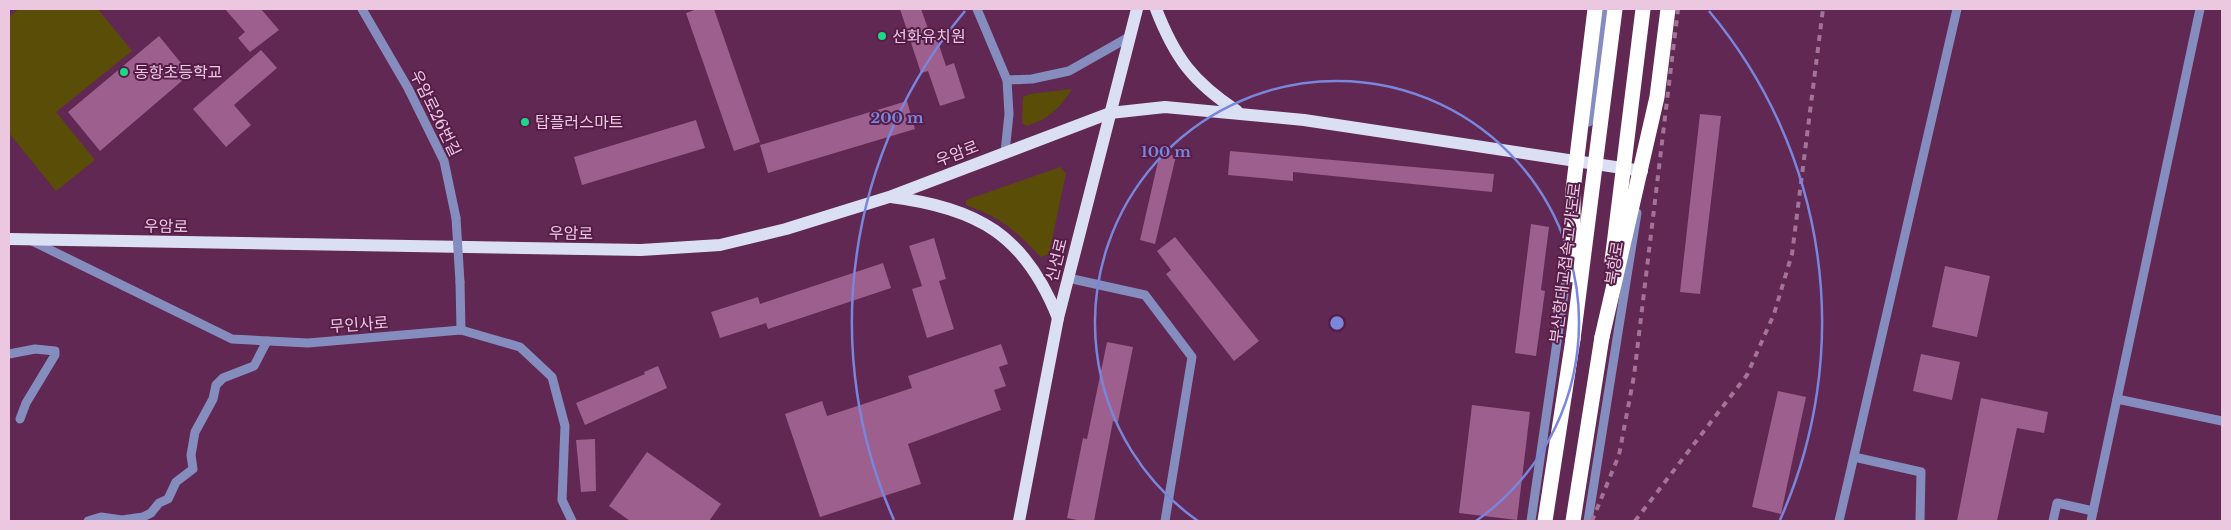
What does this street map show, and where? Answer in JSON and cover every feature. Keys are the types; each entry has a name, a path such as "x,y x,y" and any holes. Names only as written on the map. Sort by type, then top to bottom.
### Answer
{"highway":[{"path":"1573,339 1573,190 1596,9"},
{"name":"부산항대교접속고가도로","path":"1545,521 1573,339 1614,9"},
{"path":"1573,521 1602,337 1643,9"},
{"path":"1602,337 1658,96 1668,9"}],"main road":[{"name":"신선로","path":"1019,521 1058,318 1137,9"},
{"path":"1156,9 1166,34 1182,63 1212,94 1240,113"},
{"name":"우암로","path":"9,239 640,250 720,245 786,230 889,196 1110,113 1165,107 1240,113 1642,171"},
{"path":"889,196 928,202 967,214 1009,239 1027,259 1046,288 1058,318"}],"street":[{"name":"우암로26번길","path":"362,9 408,88 444,161 456,218 461,330"},
{"path":"977,9 1007,80 1009,114 1005,152"},
{"path":"1531,521 1604,9"},
{"name":"북항로","path":"1588,521 1642,171 1660,9"},
{"path":"1839,521 1957,9"},
{"path":"2090,521 2200,9"},
{"path":"1007,80 1032,79 1069,71 1129,37"},
{"name":"무인사로","path":"29,240 232,339 308,343 461,330 520,347 552,377 565,426 562,500 572,521"},
{"path":"1068,278 1144,295 1192,357 1165,521"},
{"path":"88,521 101,517 122,520 144,517 151,513 159,503 168,499 176,482 193,469 191,455 195,432 213,399 216,385 223,378 254,366 267,340"},
{"path":"9,354 35,349 54,351 55,355 26,403 20,419"},
{"path":"2117,399 2222,421"},
{"path":"1854,457 1922,472 1920,521"},
{"path":"2053,521 2057,503 2093,511"}],"shaded area":[{"path":"19,9 98,9 132,51 56,112 95,160 56,191 9,133 9,17"},
{"path":"1072,89 1058,108 1048,116 1027,126 1022,123 1023,97 1030,94"},
{"path":"1060,167 1066,173 1049,254 1041,257 1023,239 999,220 966,205 966,200"}],"building":[{"path":"225,9 261,9 279,30 250,52 238,38 245,32"},
{"path":"697,9 714,9 760,142 734,151 686,13"},
{"path":"900,9 921,9 929,31 934,30 946,66 954,63 965,98 940,106 928,71 921,73"},
{"path":"159,36 190,74 100,151 68,112"},
{"path":"261,50 277,68 234,105 251,125 226,147 193,109"},
{"path":"907,101 915,129 768,173 760,145"},
{"path":"1700,114 1721,116 1700,294 1680,292"},
{"path":"696,120 705,148 582,185 574,157"},
{"path":"1230,151 1494,174 1492,192 1293,172 1293,181 1228,175"},
{"path":"1160,153 1176,156 1155,244 1140,240"},
{"path":"1531,224 1549,227 1541,290 1545,291 1536,356 1515,353"},
{"path":"1175,237 1259,341 1234,361 1166,274 1171,270 1157,251"},
{"path":"934,238 946,279 939,281 954,329 927,338 912,289 922,286 909,246"},
{"path":"883,263 891,288 768,329 766,323 720,338 711,312 758,297 760,304"},
{"path":"1945,266 1990,276 1977,337 1932,327"},
{"path":"1107,342 1133,347 1118,422 1113,421 1094,521 1082,521 1067,518 1083,438 1087,439"},
{"path":"1001,344 1008,364 999,367 1006,386 994,390 1001,410 908,444 921,484 820,517 785,414 822,401 827,416 912,388 908,376"},
{"path":"1921,354 1960,362 1952,400 1913,391"},
{"path":"658,366 667,388 585,425 576,403 645,374 644,372"},
{"path":"1778,391 1806,397 1781,514 1752,507"},
{"path":"1981,398 2048,412 2044,433 2017,428 1997,521 1957,521"},
{"path":"1472,405 1530,412 1517,520 1459,513"},
{"path":"595,439 596,491 581,492 576,440"},
{"path":"647,452 721,504 709,521 630,521 609,506"}],"railway":[{"path":"1592,521 1619,455 1634,376 1678,9"},
{"path":"1635,521 1747,375 1774,314 1792,254 1823,9"}],"place":[{"name":"선화유치원","path":"882,36"},
{"name":"동항초등학교","path":"124,72"},
{"name":"탑플러스마트","path":"525,122"}]}
